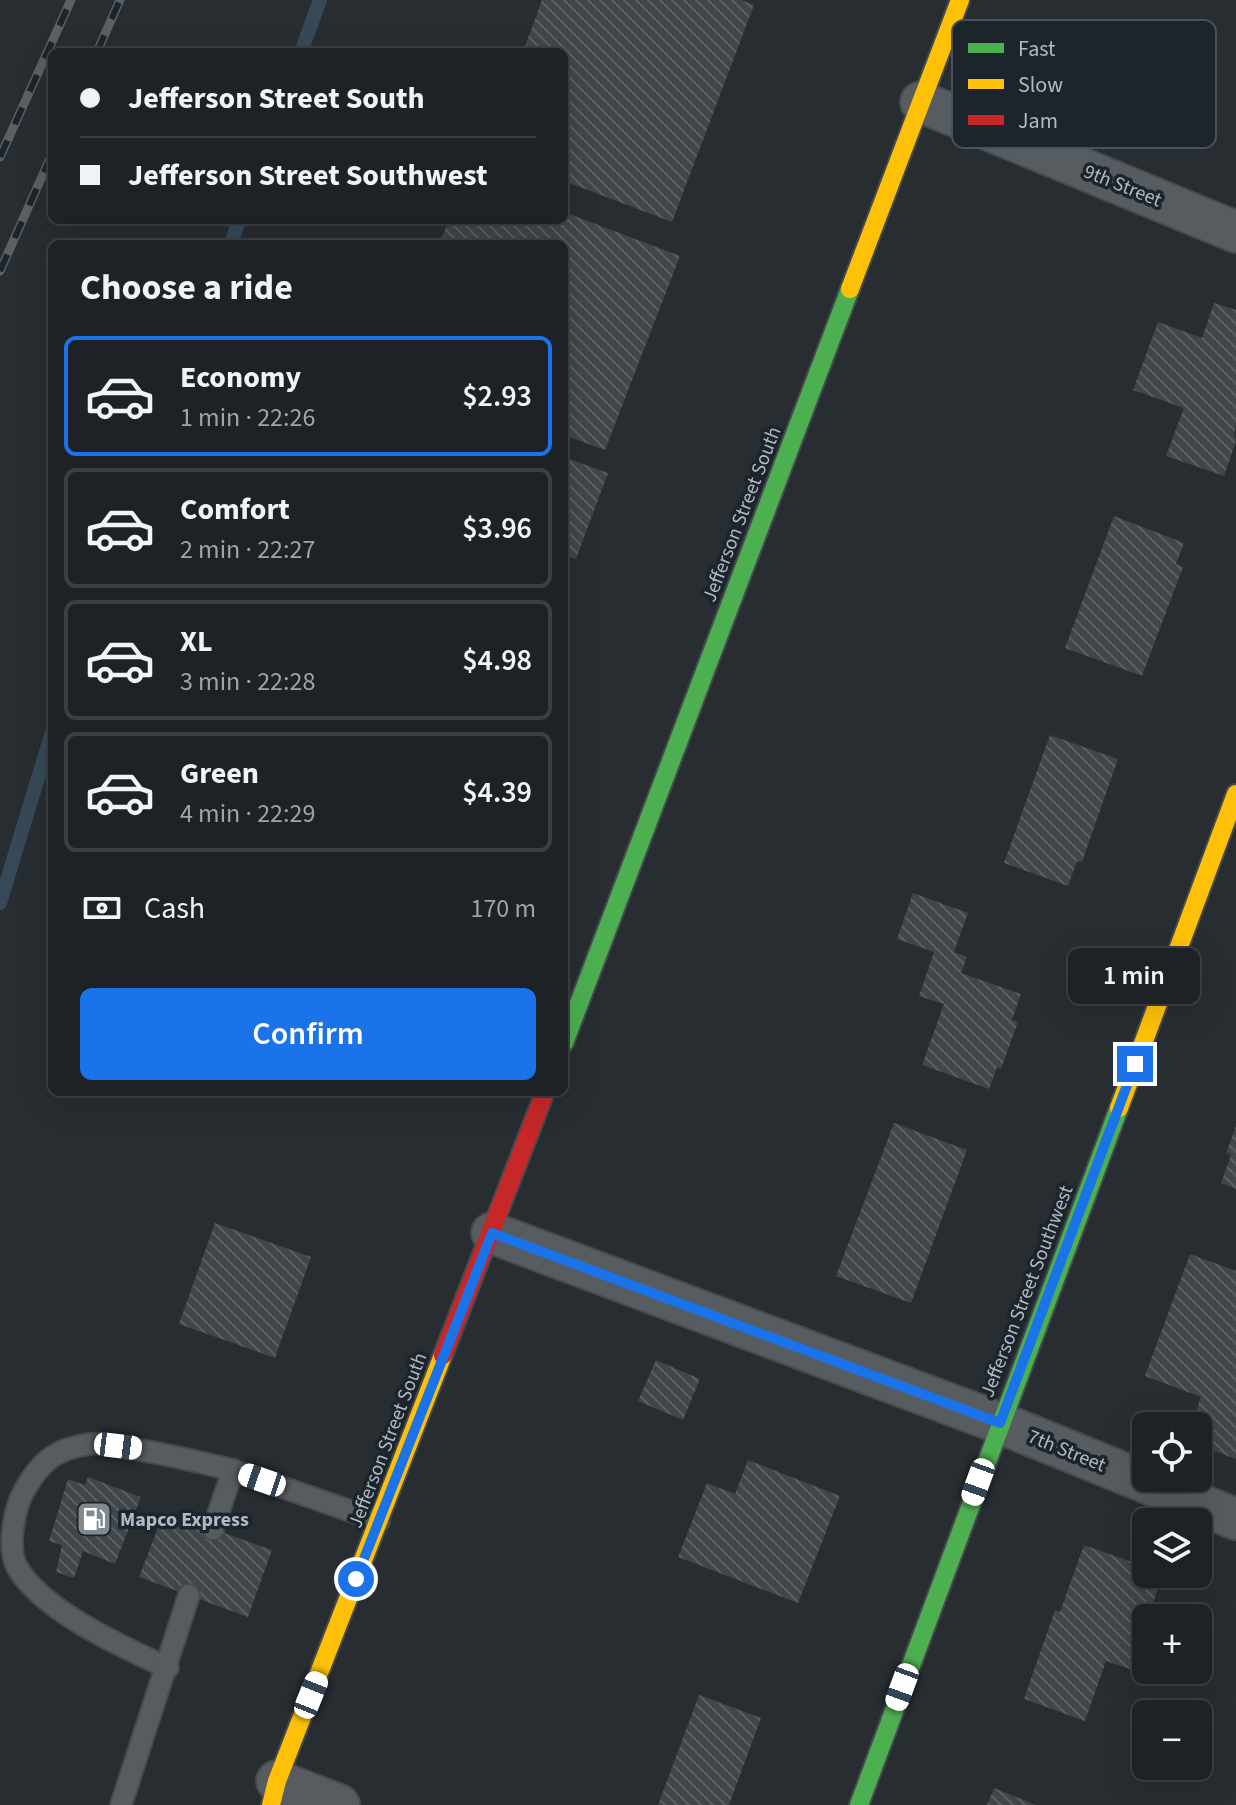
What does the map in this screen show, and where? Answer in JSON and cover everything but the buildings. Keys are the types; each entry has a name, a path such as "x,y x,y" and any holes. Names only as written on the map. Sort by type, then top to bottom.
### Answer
{"main road":[{"name":"Jefferson Street South","path":"952,20 960,0"},
{"name":"Jefferson Street South","path":"568,1032 952,21"},
{"name":"Jefferson Street Southwest","path":"859,1805 1236,794"},
{"name":"Jefferson Street South","path":"274,1793 543,1096"}],"street":[{"name":"9th Street","path":"921,102 952,115"},
{"name":"9th Street","path":"1032,148 1236,232"},
{"name":"7th Street","path":"492,1233 1000,1423 1236,1519"},
{"path":"274,1793 339,1805"}],"lane":[{"path":"168,1668 114,1643 76,1620 35,1589 16,1565 12,1527 19,1501 35,1470 58,1451 92,1443 144,1450 233,1470 379,1521"},
{"path":"213,1529 233,1470"},
{"path":"121,1805 168,1668 189,1595"}],"waterway":[{"path":"302,48 320,0"},
{"path":"232,240 238,224"},
{"path":"0,903 48,745"}],"railway":[{"path":"49,48 71,0"},
{"path":"99,48 120,0"},
{"path":"0,157 48,51"},
{"path":"0,271 48,163"}],"traffic: fast":[{"path":"568,1032 850,289"},
{"path":"859,1805 1119,1108"}],"traffic: slow":[{"path":"952,20 960,0"},
{"path":"850,289 952,21"},
{"path":"1119,1108 1236,794"},
{"path":"271,1805 277,1781 443,1355"}],"traffic: jam":[{"path":"443,1355 543,1096"}],"place":[{"name":"Mapco Express","path":"94,1519"}],"route":[{"path":"356,1579 492,1233 1000,1423 1135,1064"}]}
